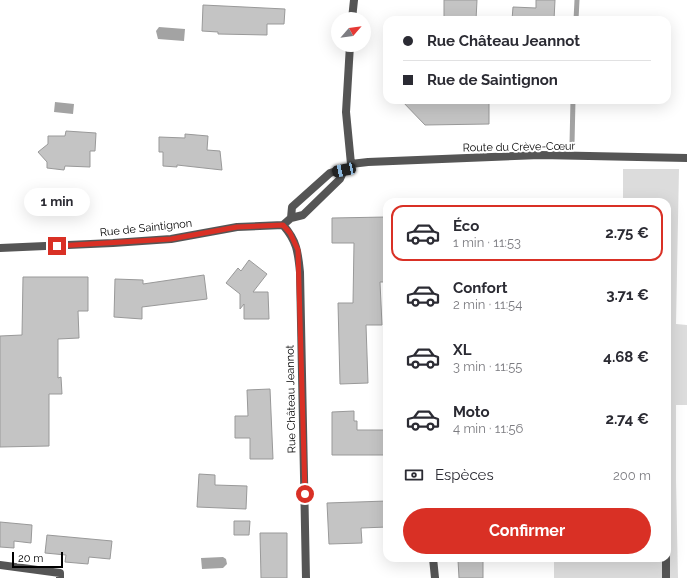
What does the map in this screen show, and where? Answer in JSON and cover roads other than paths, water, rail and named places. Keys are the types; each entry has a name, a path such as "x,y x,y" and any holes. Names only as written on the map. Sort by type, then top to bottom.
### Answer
{"street":[{"path":"353,12 354,0"},
{"path":"283,225 291,218 304,215 340,179 344,170 351,164 346,112 350,52"},
{"name":"Route du Crève-Cœur","path":"351,164 368,162 540,156 687,158"},
{"path":"291,218 292,208 330,173 344,170"},
{"name":"Rue de Saintignon","path":"0,248 105,244 164,239 237,227 283,225"},
{"name":"Rue Château Jeannot","path":"283,225 290,233 298,250 300,272 306,578"},
{"path":"433,562 435,578"},
{"path":"666,562 666,578"},
{"path":"0,565 60,573 60,578"}],"waterway":[{"path":"576,16 577,0"},
{"path":"572,144 573,104"}]}
